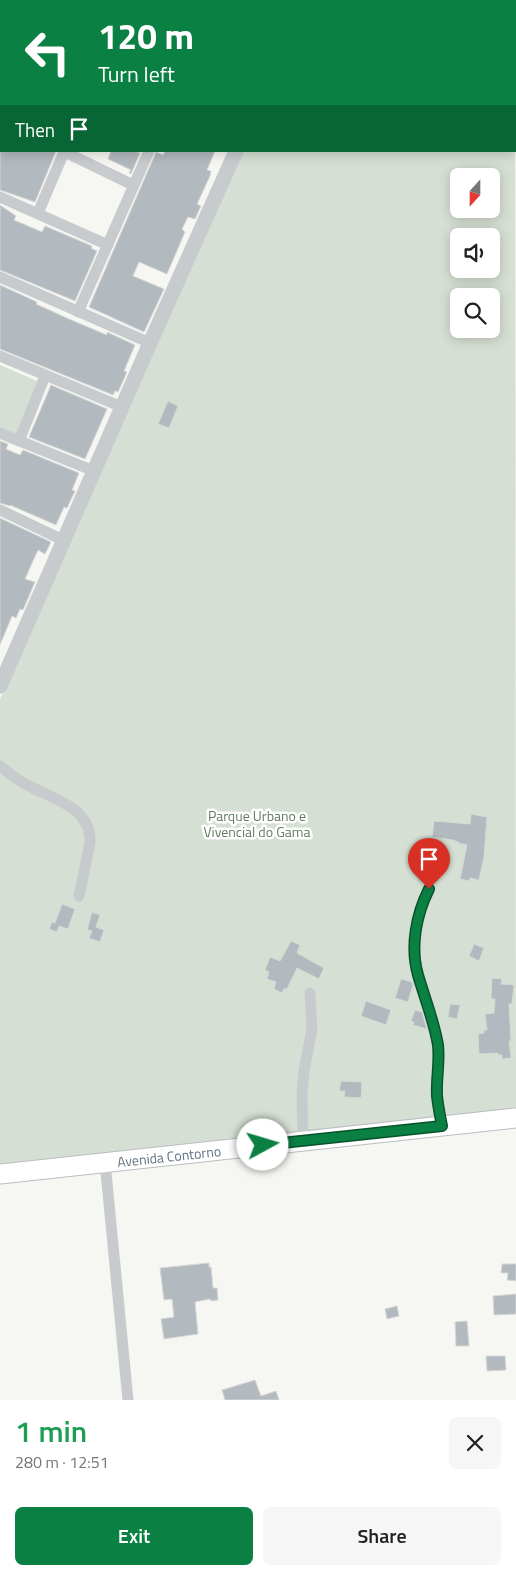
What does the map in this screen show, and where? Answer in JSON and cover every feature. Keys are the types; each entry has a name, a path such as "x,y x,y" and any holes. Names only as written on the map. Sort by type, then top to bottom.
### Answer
{"main road":[{"name":"Avenida Contorno","path":"0,1174 516,1118"}],"street":[{"path":"38,213 64,152"},
{"path":"66,152 133,185"},
{"path":"78,312 149,152"},
{"path":"0,686 236,152"},
{"path":"0,197 108,245"},
{"path":"0,277 150,343"},
{"path":"0,356 122,408"},
{"path":"19,441 44,376"},
{"path":"0,433 94,471"},
{"path":"0,510 63,540"},
{"path":"0,766 28,786 72,809 82,816 87,823 91,834 79,896"},
{"path":"429,889 418,920 415,954 418,974 432,1016 438,1047 437,1095 442,1126"},
{"path":"303,1141 302,1094 304,1071 312,1029 310,993"},
{"path":"104,1162 128,1400"}],"green space":[{"name":"Parque Urbano e Vivencial do Gama","path":"241,152 515,152 516,1111 0,1168 0,699"},
{"path":"0,365 37,381 15,437 0,430"}],"building":[{"path":"0,152 56,152 35,202 0,190"},
{"path":"111,152 140,153 131,174 129,173 131,170 108,159"},
{"path":"156,152 163,155 164,152 215,152 207,170 211,171 210,176 197,204 201,206 195,219 188,217 182,229 185,232 167,274 139,262 133,276 164,289 144,332 89,307"},
{"path":"0,205 16,216 14,220 42,232 45,226 92,246 91,248 97,251 75,301 0,270"},
{"path":"0,285 69,319 107,335 107,332 135,345 124,371 127,372 118,392 115,391 113,395 0,349"},
{"path":"51,385 107,409 85,459 29,437"},
{"path":"168,401 178,406 169,428 158,424"},
{"path":"0,441 8,444 6,449 20,455 23,450 79,473 72,490 75,491 67,508 64,507 56,525 10,505 0,503"},
{"path":"0,518 51,542 45,554 38,550 25,579 35,582 23,610 20,609 16,618 12,616 0,645"},
{"path":"471,814 487,817 484,857 479,880 470,878 469,881 460,879 467,845 453,840 432,837 434,821 470,824"},
{"path":"62,904 75,909 68,929 59,926 57,932 49,929 52,922 55,923"},
{"path":"92,912 100,915 96,927 104,930 100,942 89,938 92,931 87,930"},
{"path":"291,941 300,945 297,953 324,968 319,979 297,968 287,989 284,989 282,993 274,989 276,982 267,979 269,972 265,970 270,957 280,961"},
{"path":"474,944 484,948 479,961 469,956"},
{"path":"492,978 502,979 501,984 514,985 512,1004 509,1004 511,1058 502,1059 502,1055 498,1055 498,1053 479,1054 478,1034 484,1033 484,1030 487,1030 485,1014 494,1013 495,999 491,999"},
{"path":"401,979 412,982 413,985 408,1002 395,998"},
{"path":"366,1001 391,1010 386,1025 361,1016"},
{"path":"450,1004 460,1005 457,1019 448,1017"},
{"path":"415,1010 422,1012 427,1029 413,1025 414,1022 411,1021"},
{"path":"341,1081 362,1082 361,1098 344,1097 345,1091 339,1091"},
{"path":"209,1263 213,1288 217,1288 218,1300 211,1301 210,1299 195,1302 198,1334 164,1339 161,1319 174,1317 172,1299 164,1300 160,1268"},
{"path":"502,1264 516,1264 516,1281 507,1280 508,1273 501,1273"},
{"path":"516,1294 516,1314 494,1315 493,1296"},
{"path":"397,1306 399,1316 387,1319 385,1309"},
{"path":"467,1321 469,1346 456,1346 455,1322"},
{"path":"486,1356 505,1356 506,1370 487,1371"},
{"path":"255,1380 261,1396 276,1391 279,1400 225,1400 222,1390"}],"route":[{"path":"263,1145 442,1126 437,1095 438,1047 432,1016 418,974 415,954 418,920 429,889"}]}
